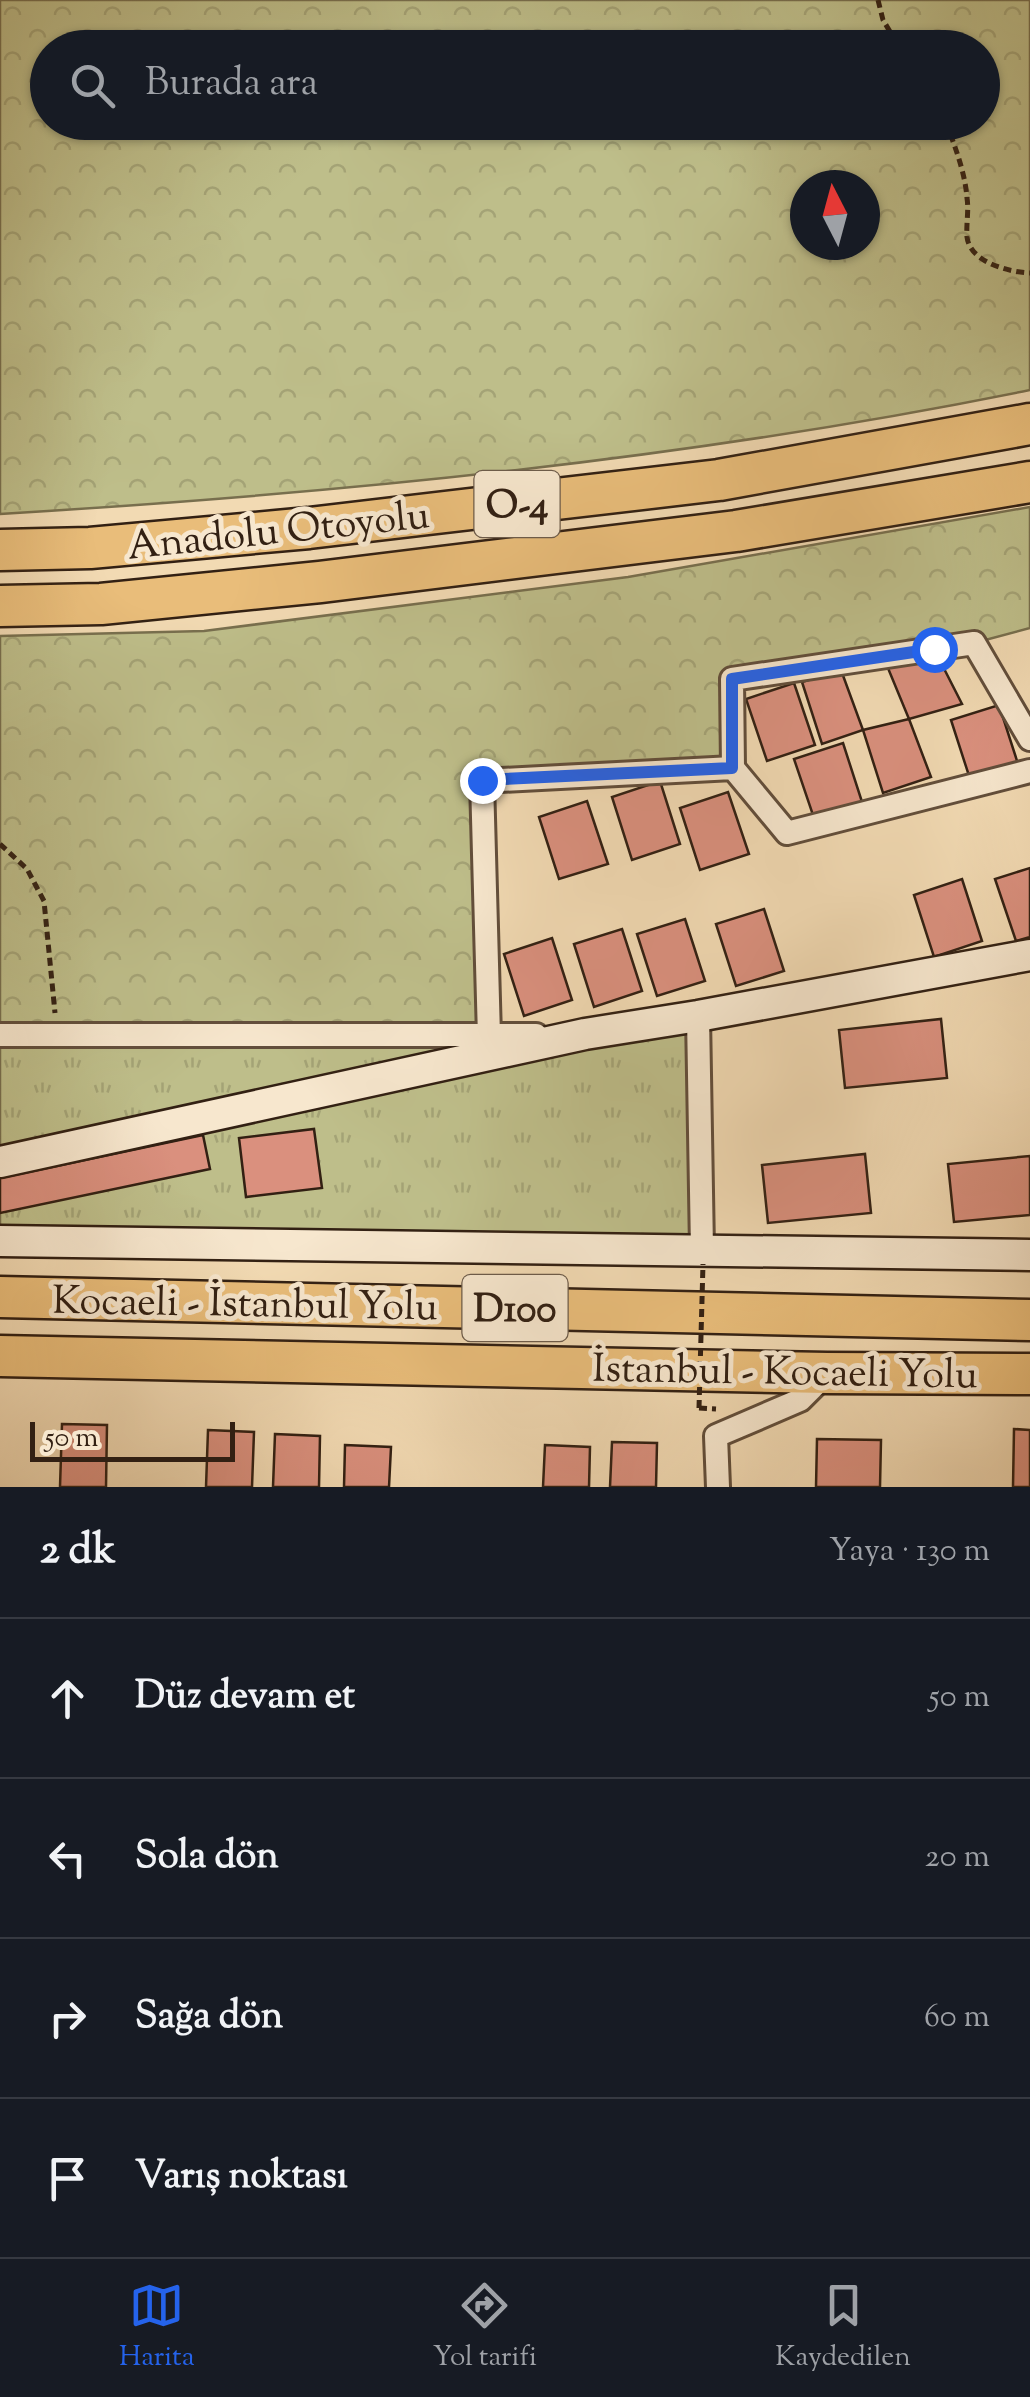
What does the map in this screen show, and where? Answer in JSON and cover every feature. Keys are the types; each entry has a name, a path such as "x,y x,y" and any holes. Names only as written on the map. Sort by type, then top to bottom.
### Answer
{"highway":[{"name":"Anadolu Otoyolu","path":"0,550 90,548 309,528 700,482 1030,424"},
{"name":"Anadolu Otoyolu","path":"0,606 101,604 320,582 736,531 1030,482"},
{"name":"Kocaeli - İstanbul Yolu","path":"0,1297 1030,1320"},
{"name":"İstanbul - Kocaeli Yolu","path":"0,1356 1030,1376"}],"main road":[{"path":"0,1162 585,1034 1030,955"},
{"path":"0,1241 702,1257 1030,1255"}],"street":[{"path":"1030,739 974,643 732,679 732,768 787,833 1030,771"},
{"path":"489,1036 482,780 732,768"},
{"path":"698,1016 702,1257"},
{"path":"0,1035 585,1034"},
{"path":"718,1487 716,1436 800,1400 828,1373"}],"path":[{"path":"878,0 889,30"},
{"path":"953,140 967,198 968,242 982,260 1030,273"},
{"path":"0,844 27,869 44,901 57,1036"},
{"path":"699,1408 702,1257"}],"green space":[{"path":"0,0 1030,0 1030,390 775,436 388,484 0,514"},
{"path":"1030,507 1030,628 974,643 732,679 733,768 482,781 489,1037 0,1035 0,636 204,631 628,577"},
{"path":"698,1016 702,1249 0,1241 0,1035 489,1037"}],"building":[{"path":"934,649 962,704 909,719 883,656"},
{"path":"841,670 863,730 822,744 802,682"},
{"path":"794,683 815,745 767,761 746,699"},
{"path":"999,705 1019,767 971,782 951,720"},
{"path":"909,719 931,777 883,793 863,730"},
{"path":"843,743 863,805 815,821 794,759"},
{"path":"660,781 680,844 632,860 612,797"},
{"path":"728,792 749,854 700,870 680,808"},
{"path":"587,801 608,864 559,879 539,817"},
{"path":"1030,868 1030,937 1016,941 995,879"},
{"path":"962,879 982,941 934,957 914,895"},
{"path":"764,909 784,971 736,986 716,924"},
{"path":"685,919 705,981 657,996 637,934"},
{"path":"622,929 642,991 594,1007 574,944"},
{"path":"552,938 572,1000 524,1016 504,954"},
{"path":"941,1019 947,1078 845,1088 839,1030"},
{"path":"314,1129 322,1188 246,1197 239,1138"},
{"path":"203,1135 210,1169 0,1213 0,1178"},
{"path":"865,1154 871,1213 768,1223 762,1165"},
{"path":"1030,1156 1030,1215 954,1222 948,1164"},
{"path":"62,1424 107,1425 106,1487 60,1487"},
{"path":"1014,1429 1030,1430 1030,1487 1013,1487"},
{"path":"208,1430 254,1432 252,1487 206,1487"},
{"path":"275,1434 320,1436 319,1487 273,1487"},
{"path":"817,1439 881,1440 880,1487 816,1487"},
{"path":"612,1442 657,1443 656,1487 610,1487"},
{"path":"345,1445 391,1447 389,1487 344,1487"},
{"path":"545,1445 590,1447 589,1487 543,1487"}],"route":[{"path":"482,780 732,768 732,679 934,649"}]}
